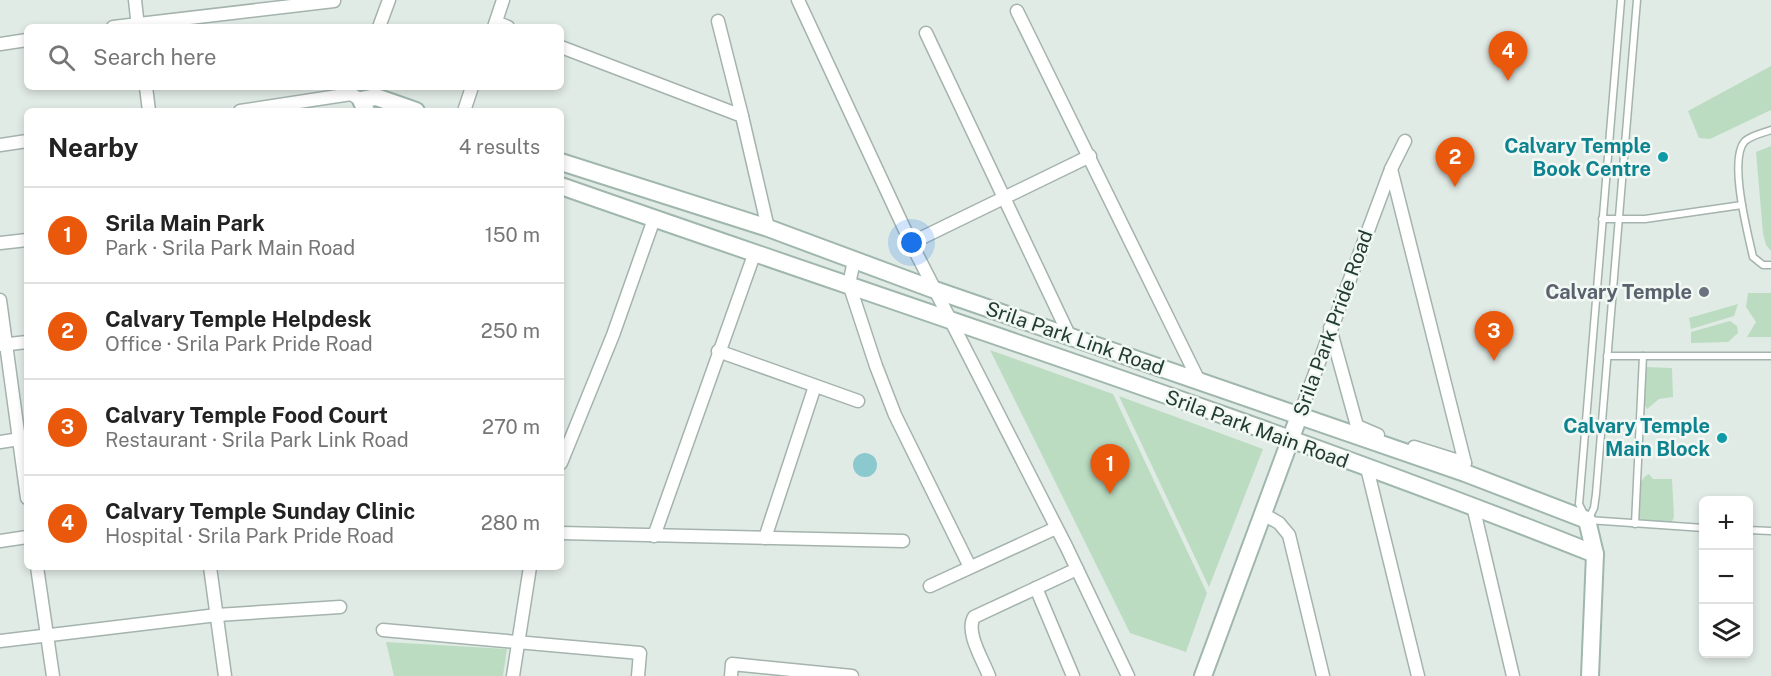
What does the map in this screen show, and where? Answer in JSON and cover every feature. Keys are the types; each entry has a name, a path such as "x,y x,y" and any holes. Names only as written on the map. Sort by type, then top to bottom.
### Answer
{"street":[{"path":"135,0 138,24"},
{"path":"146,24 334,0"},
{"path":"380,24 389,0"},
{"path":"495,24 503,0"},
{"path":"799,4 911,243 1077,569 1128,676"},
{"path":"1017,11 1199,381"},
{"path":"718,21 768,228"},
{"path":"926,33 1070,337"},
{"path":"0,44 24,40"},
{"path":"564,48 742,116"},
{"path":"146,90 149,108"},
{"path":"465,108 471,90"},
{"path":"267,108 358,98 376,98 407,108"},
{"path":"0,145 24,141"},
{"name":"Srila Park Pride Road","path":"1203,676 1330,328 1391,169 1405,141"},
{"path":"911,243 1090,156"},
{"name":"Srila Park Link Road","path":"564,163 768,228 935,290 1475,477 1587,520"},
{"path":"1330,328 1357,426 1465,463 1391,169"},
{"path":"564,187 849,284"},
{"path":"564,455 613,335 654,219"},
{"path":"0,243 24,240"},
{"path":"654,536 755,252"},
{"path":"854,261 849,284 895,415 970,567"},
{"name":"Srila Park Main Road","path":"849,284 1473,506 1595,554"},
{"path":"0,300 3,345 23,438 24,453"},
{"path":"3,345 24,342"},
{"path":"718,351 858,401"},
{"path":"765,538 814,386"},
{"path":"0,441 23,438"},
{"path":"1367,468 1418,676"},
{"path":"1473,506 1513,676"},
{"path":"1263,514 1279,523 1290,535 1323,676"},
{"path":"1587,520 1595,554 1590,676"},
{"path":"930,586 1056,528"},
{"path":"564,533 903,541"},
{"path":"0,541 24,537"},
{"path":"989,676 971,623 974,617 1077,569"},
{"path":"37,570 53,676"},
{"path":"210,570 225,676"},
{"path":"513,676 529,570"},
{"path":"1036,588 1072,675"},
{"path":"0,641 217,615 340,607"},
{"path":"383,630 640,653 638,676"},
{"path":"731,676 732,663 852,676"}],"lane":[{"path":"1587,520 1579,504 1621,0"},
{"path":"1587,520 1594,508 1637,0"},
{"path":"1771,130 1746,140 1738,153 1742,205 1753,257 1763,265 1771,265"},
{"path":"1602,219 1618,221 1742,205"},
{"path":"1607,356 1771,356"},
{"path":"1635,524 1643,356"},
{"path":"1587,520 1699,528"},
{"path":"1753,530 1771,531"}],"green space":[{"path":"1771,66 1771,110 1710,139 1699,138 1688,111"},
{"path":"1771,146 1771,251 1766,245 1763,233 1756,152"},
{"path":"1748,293 1771,293 1771,337 1747,337 1756,322 1746,307"},
{"path":"1738,304 1734,316 1691,329 1689,318"},
{"path":"1730,321 1737,326 1738,333 1728,342 1691,343 1691,332"},
{"path":"990,350 1113,394 1207,593 1186,652 1130,633"},
{"path":"1645,367 1672,368 1673,397 1659,399 1647,409 1644,403"},
{"path":"1119,396 1263,449 1209,587"},
{"path":"1649,474 1653,479 1672,479 1674,517 1671,524 1639,518 1639,487 1644,477"},
{"path":"386,642 507,649 503,676 394,676"}],"water":[{"path":"865,453 870,454 876,460 876,470 870,476 865,477 860,476 854,470 853,465 854,460 860,454"}],"place":[{"name":"Calvary Temple Sunday Clinic","path":"1508,81"},
{"name":"Calvary Temple Book Centre","path":"1663,157"},
{"name":"Calvary Temple Helpdesk","path":"1455,187"},
{"name":"Calvary Temple","path":"1704,292"},
{"name":"Calvary Temple Food Court","path":"1494,361"},
{"name":"Calvary Temple Main Block","path":"1722,438"},
{"name":"Srila Main Park","path":"1110,494"}]}
